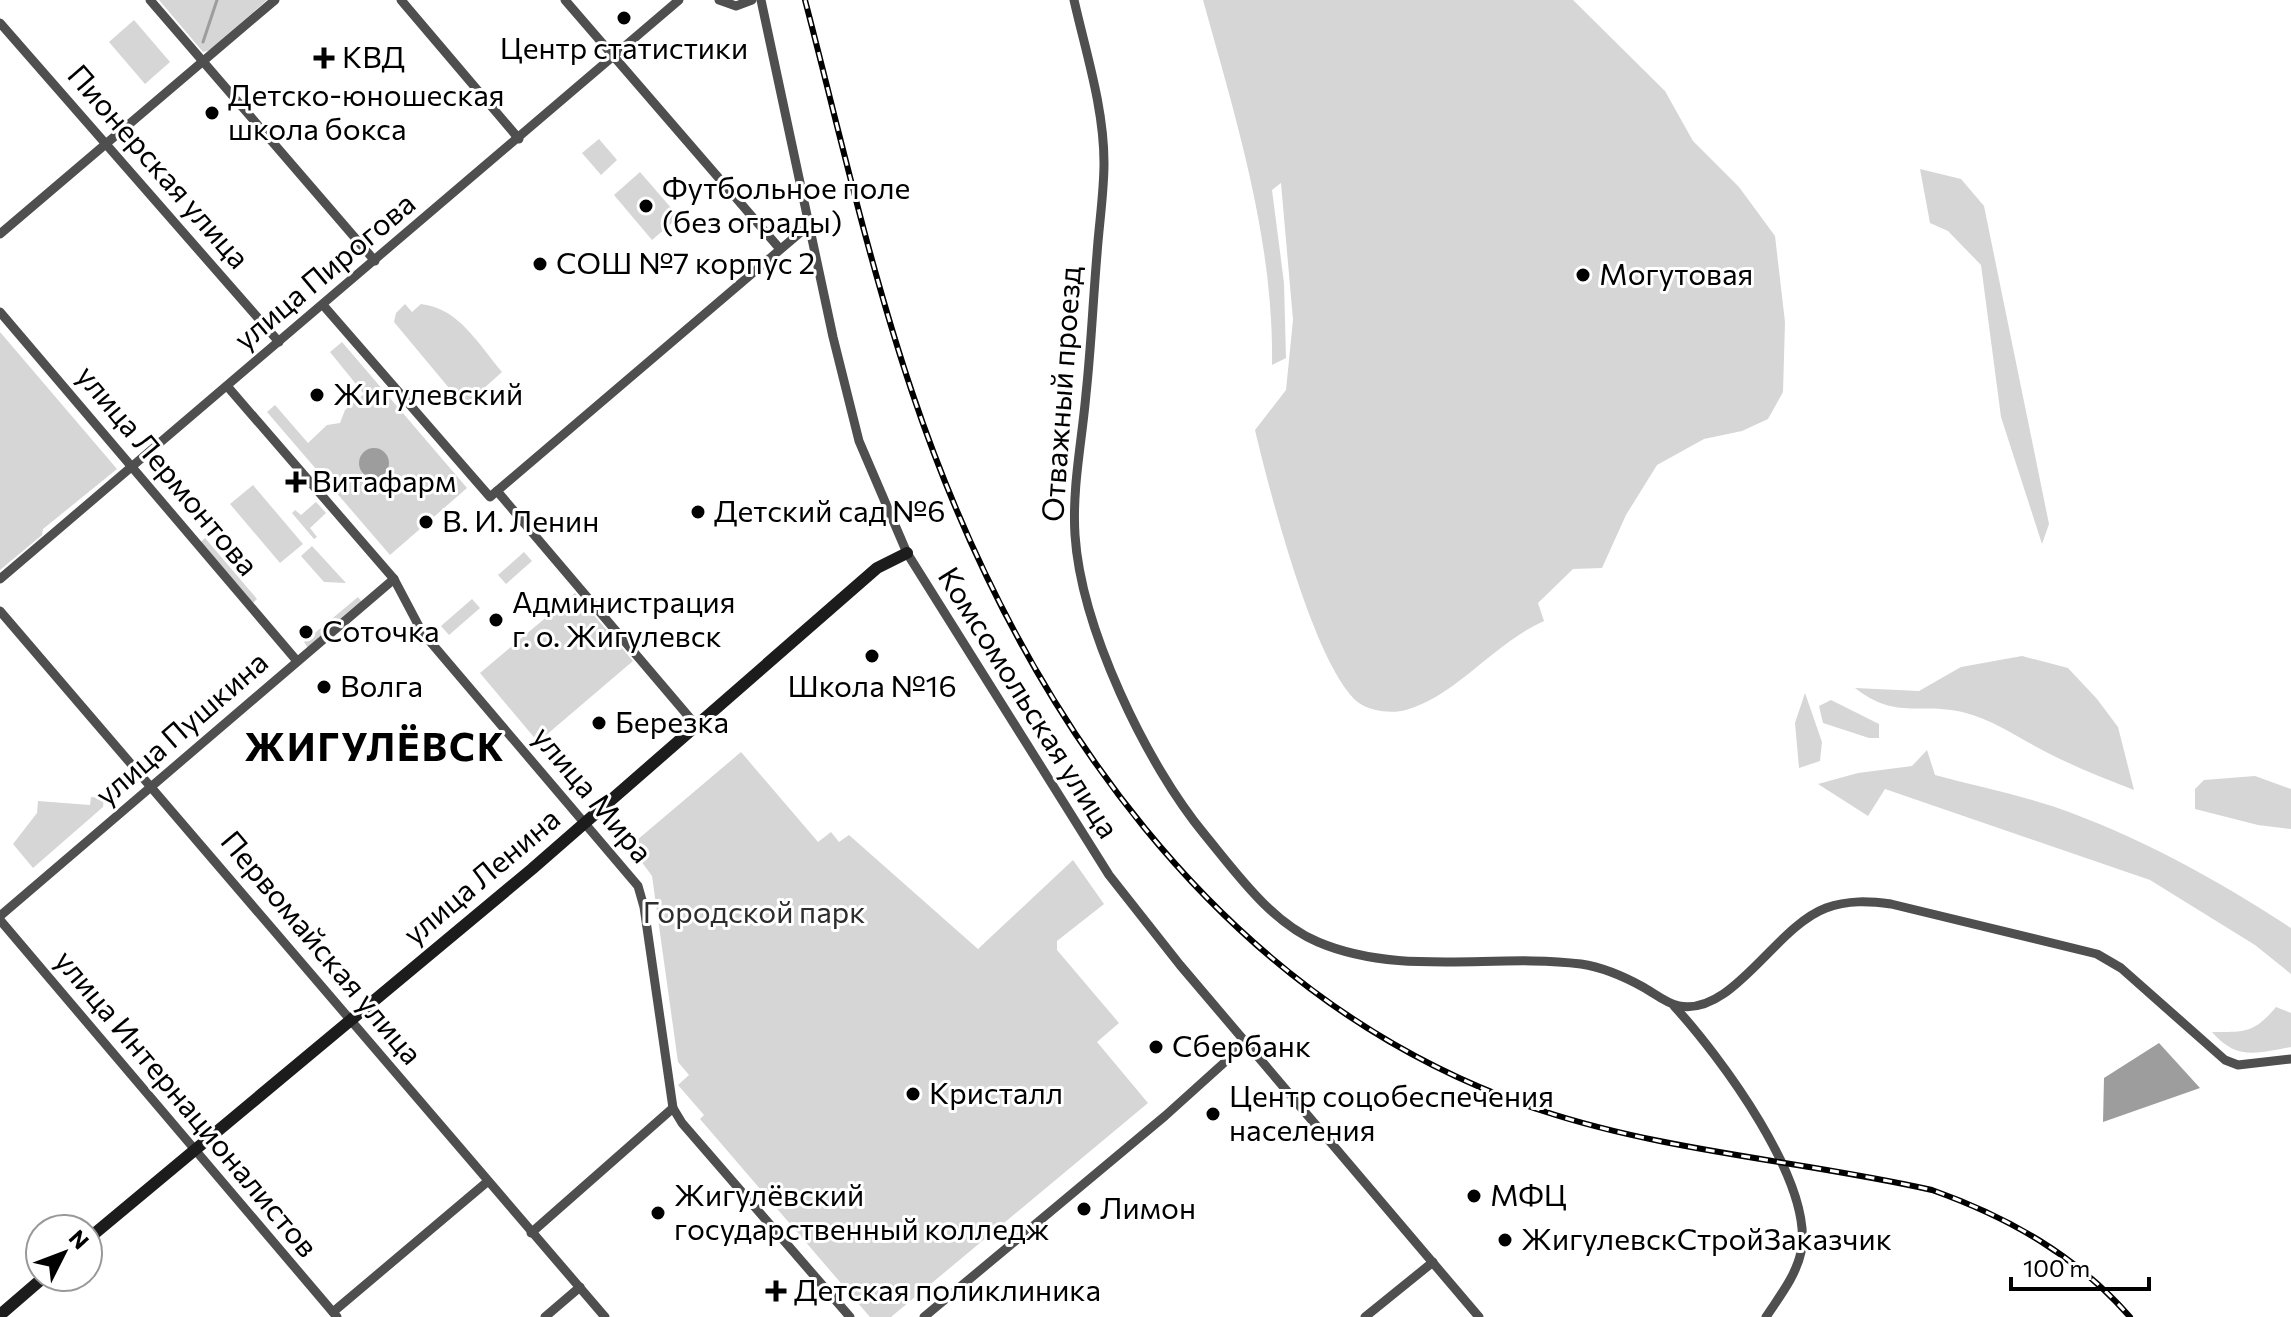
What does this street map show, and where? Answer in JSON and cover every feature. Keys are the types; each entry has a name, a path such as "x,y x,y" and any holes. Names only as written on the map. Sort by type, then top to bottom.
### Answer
{"street":[{"path":"150,0 375,261"},
{"path":"0,234 275,0"},
{"path":"401,0 519,139"},
{"path":"565,0 780,249"},
{"name":"улица Пирогова","path":"0,579 679,0"},
{"path":"719,0 736,6 752,0"},
{"name":"Комсомольская улица","path":"761,0 859,441 907,553 1109,875 1246,1043 1479,1317"},
{"name":"Отважный проезд","path":"1074,0 1098,104 1104,162 1086,394 1075,488 1078,569 1092,624 1138,729 1178,802 1249,886 1290,926 1314,941 1390,960 1532,960 1586,965 1638,984 1674,1006 1691,1025 1779,1153 1794,1192 1802,1232 1800,1254 1788,1283 1766,1317"},
{"name":"Пионерская улица","path":"0,23 279,342"},
{"path":"493,494 809,225"},
{"path":"323,305 695,724"},
{"name":"улица Лермонтова","path":"0,312 297,661"},
{"name":"улица Мира","path":"227,386 394,579 422,632 630,875 641,896 673,1108 682,1123 850,1317"},
{"name":"улица Ленина","path":"104,1226 352,1022 877,568 907,553"},
{"name":"улица Пушкина","path":"0,918 394,579"},
{"name":"Первомайская улица","path":"0,611 605,1317"},
{"path":"1674,1006 1694,1007 1713,1002 1799,923 1823,909 1867,901 2097,954 2121,968 2225,1060 2238,1065 2291,1059"},
{"name":"улица Интернационалистов","path":"0,918 193,1151 335,1314"},
{"path":"924,1317 1165,1116 1246,1043"},
{"path":"531,1233 673,1108"},
{"path":"335,1314 487,1182"},
{"path":"1365,1317 1433,1262"},
{"path":"545,1317 580,1287"},
{"path":"2,1314 26,1293"}],"green space":[{"path":"159,0 267,0 210,50 203,52"},
{"path":"1203,0 1573,0 1665,91 1693,141 1739,187 1775,236 1785,322 1783,392 1768,419 1742,431 1704,439 1657,465 1626,515 1602,568 1573,569 1538,603 1544,621 1525,631 1441,693 1406,710 1388,712 1369,708 1359,703 1342,684 1310,617 1282,533 1255,430 1286,390 1293,320 1281,183 1272,190 1284,283 1286,358 1272,365 1271,318 1260,226 1240,135"},
{"path":"134,20 170,62 145,84 109,42"},
{"path":"599,139 617,160 601,175 582,153"},
{"path":"1920,169 1961,179 1984,206 2049,524 2042,544 2001,417 1981,265 1948,231 1930,223"},
{"name":"Футбольное поле (без ограды)","path":"640,172 679,217 652,240 614,195"},
{"path":"405,304 412,312 421,304 434,307 457,320 502,372 464,406 394,322 396,313"},
{"path":"0,332 117,469 43,529 42,535 0,570"},
{"path":"342,342 467,488 390,555 267,412 275,405 308,443 327,425 340,423 345,410 364,394 330,352"},
{"path":"253,485 303,544 280,563 230,504"},
{"path":"316,502 326,513 310,528 317,537 314,539 292,513 295,510 301,515"},
{"path":"205,538 257,599 253,603 201,542"},
{"path":"312,546 346,583 324,582 301,556"},
{"path":"524,552 532,561 506,584 498,575"},
{"path":"575,593 633,661 538,742 480,673"},
{"path":"358,597 362,602 308,648 304,642"},
{"path":"472,599 480,608 449,635 441,626"},
{"path":"2022,656 2068,668 2097,699 2118,727 2134,790 2066,762 1976,716 1950,710 1896,707 1870,698 1855,688 1919,691 1961,667"},
{"path":"1805,693 1822,742 1820,761 1799,768 1795,723"},
{"path":"1831,700 1879,724 1879,738 1869,738 1823,723 1819,706"},
{"path":"1927,750 1935,775 2040,802 2117,831 2177,860 2263,910 2291,928 2291,974 2255,945 2150,880 1885,789 1868,816 1818,784 1858,773 1912,766"},
{"name":"Кристалл","path":"741,752 818,842 831,832 839,842 849,835 978,949 1073,860 1104,904 1057,941 1057,950 1119,1023 1097,1042 1148,1103 891,1317 870,1317 700,1119 704,1115 678,1085 689,1075 678,1062 652,876 630,846"},
{"path":"2255,776 2291,789 2291,829 2258,825 2195,809 2195,789 2204,780"},
{"path":"91,797 104,798 103,807 33,868 13,844 37,813 38,801 90,805"},
{"path":"2276,1007 2291,1013 2291,1047 2248,1053 2230,1047 2212,1032 2248,1029 2262,1022"}],"shaded area":[{"path":"374,448 385,452 389,463 385,474 374,478 363,474 359,463 363,452"},
{"path":"2159,1043 2200,1088 2103,1122 2104,1078"}],"waterway":[{"path":"203,42 217,0"}],"railway":[{"path":"805,0 882,295 912,392 956,508 1009,621 1072,728 1145,828 1228,918 1322,997 1427,1062 1543,1111 1590,1125 1638,1137 1932,1190 1987,1213 2039,1240 2087,1275 2130,1317"}],"place":[{"name":"Центр статистики","path":"624,18"},
{"name":"КВД","path":"324,58"},
{"name":"Детско-юношеская школа бокса","path":"212,113"},
{"name":"Футбольное поле (без ограды)","path":"646,206"},
{"name":"СОШ №7 корпус 2","path":"540,264"},
{"name":"Могутовая","path":"1583,275"},
{"name":"Жигулевский","path":"317,395"},
{"name":"Витафарм","path":"296,482"},
{"name":"Детский сад №6","path":"698,512"},
{"name":"В. И. Ленин","path":"426,522"},
{"name":"Администрация г. о. Жигулевск","path":"496,620"},
{"name":"Соточка","path":"306,632"},
{"name":"Школа №16","path":"872,656"},
{"name":"Волга","path":"324,687"},
{"name":"Березка","path":"599,723"},
{"name":"Сбербанк","path":"1156,1047"},
{"name":"Кристалл","path":"913,1094"},
{"name":"Центр соцобеспечения населения","path":"1213,1114"},
{"name":"МФЦ","path":"1474,1196"},
{"name":"Лимон","path":"1084,1209"},
{"name":"Жигулёвский государственный колледж","path":"658,1213"},
{"name":"ЖигулевскСтройЗаказчик","path":"1505,1240"},
{"name":"Детская поликлиника","path":"776,1291"}],"district":[{"name":"ЖИГУЛЁВСК","path":"375,748"}],"park label":[{"name":"Городской парк","path":"754,913"}]}
